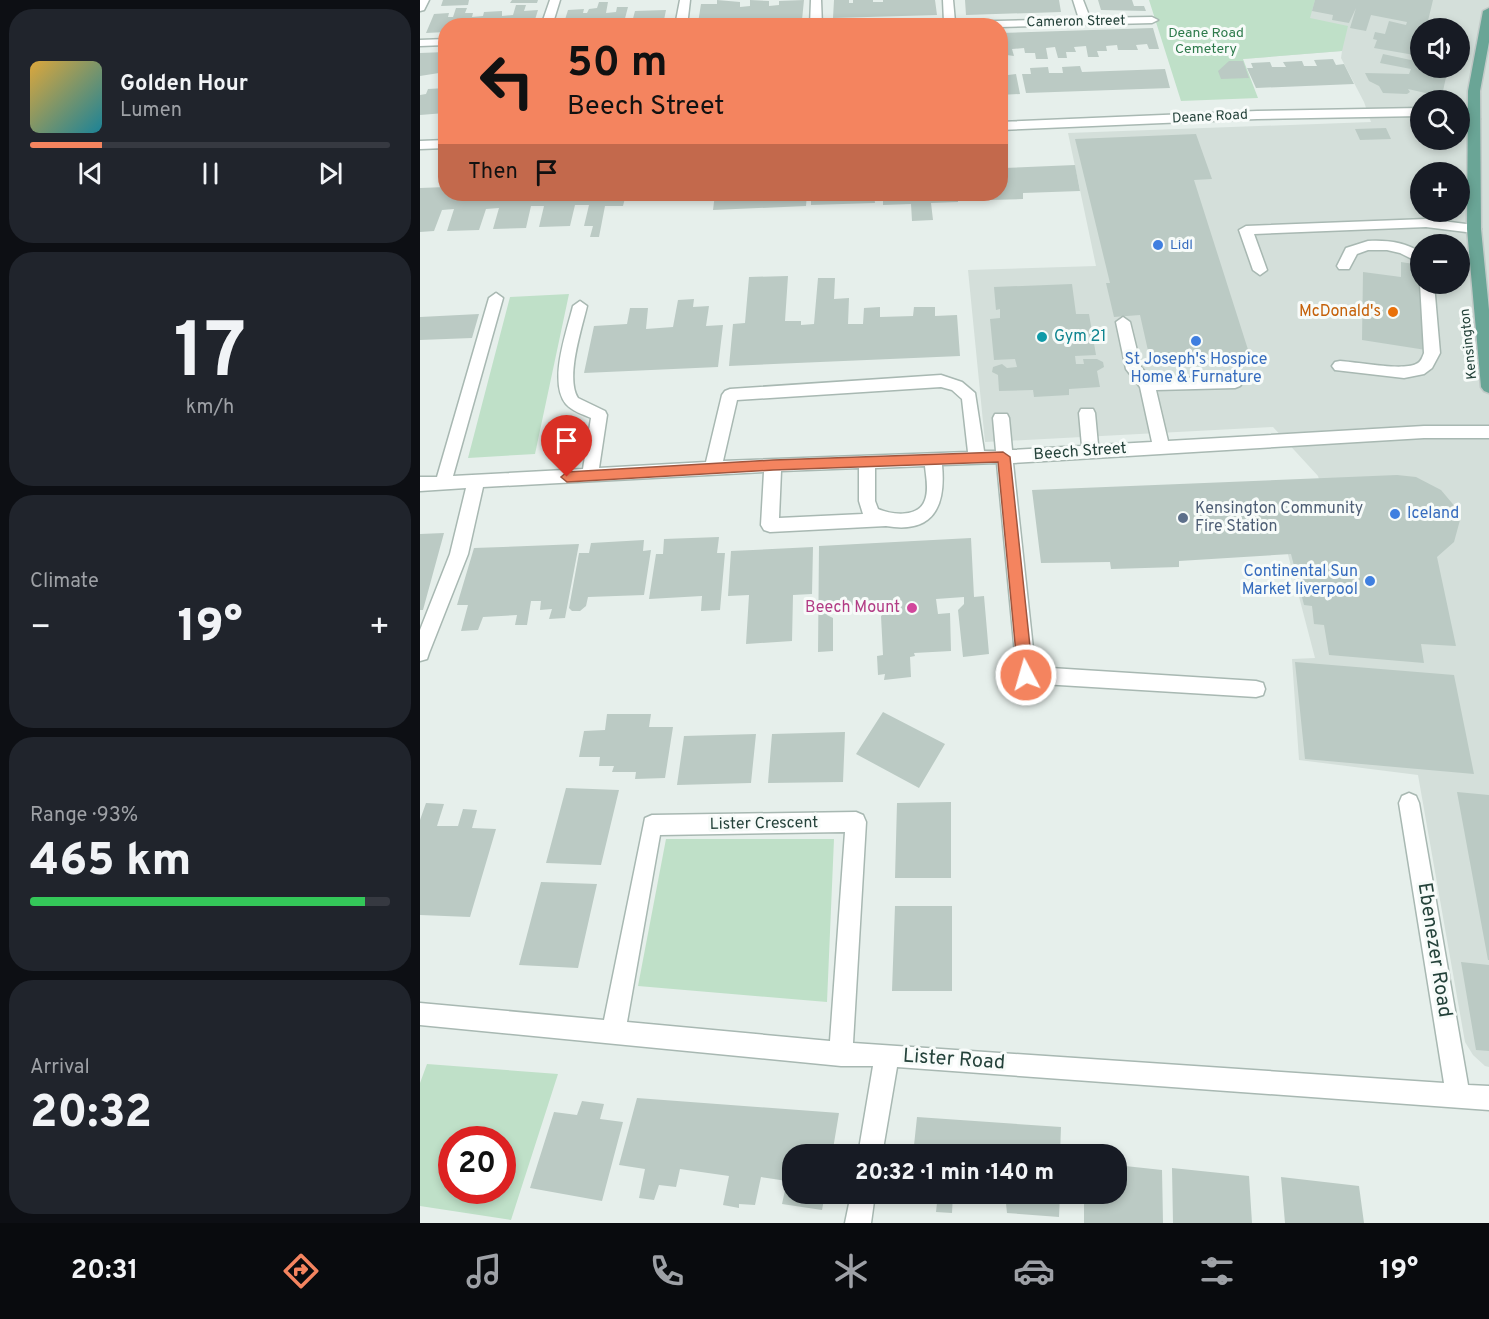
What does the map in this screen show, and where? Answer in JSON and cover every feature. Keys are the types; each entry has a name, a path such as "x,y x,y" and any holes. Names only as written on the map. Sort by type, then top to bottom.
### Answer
{"main road":[{"name":"Kensington","path":"1489,11 1474,91 1474,229 1489,387"}],"street":[{"path":"420,8 424,0"},
{"path":"549,18 555,0"},
{"path":"682,18 685,0"},
{"path":"816,0 816,18"},
{"path":"948,0 949,18"},
{"path":"1078,0 1085,21"},
{"name":"Cameron Street","path":"1008,23 1152,20"},
{"path":"420,43 438,42"},
{"name":"Deane Road","path":"1008,126 1257,115 1410,112"},
{"path":"1470,118 1474,119"},
{"path":"420,145 438,144"},
{"path":"1260,270 1246,230 1426,224 1474,229"},
{"path":"1344,266 1351,251 1371,244 1404,250 1410,253"},
{"path":"1340,366 1404,372 1419,370 1427,364 1432,353 1428,294"},
{"path":"443,483 496,298"},
{"path":"580,306 566,380 568,395 575,404 598,415 590,476"},
{"path":"1124,322 1134,369 1147,385 1161,447"},
{"path":"713,468 730,394 940,381 957,386 969,397 977,457"},
{"path":"1147,385 1235,382"},
{"path":"1086,413 1091,451"},
{"path":"1001,418 1026,675 1256,689"},
{"name":"Beech Street","path":"420,484 773,465 1003,457 1424,432 1489,432"},
{"path":"773,465 770,525 902,521 920,516 932,504 935,487 933,459"},
{"path":"867,462 867,501 871,513 882,520"},
{"path":"420,653 459,554 477,481"},
{"name":"Ebenezer Road","path":"1409,803 1458,1096"},
{"name":"Lister Crescent","path":"613,1034 652,825 856,822 841,1054"},
{"name":"Lister Road","path":"420,1014 841,1054 887,1055 1489,1098"},
{"path":"872,1144 887,1055"},
{"path":"858,1223 861,1204"}],"shaded area":[{"path":"1256,0 1489,0 1489,1067 1473,1055 1465,1042 1418,775 1299,760 1292,659 1315,658 1286,547 1339,545 1318,476 1273,427 985,442 968,270 1096,266 1068,133 1371,122 1364,102 1341,58 1342,51 1243,59"}],"green space":[{"name":"Deane Road Cemetery","path":"1149,0 1315,0 1310,18 1348,26 1342,51 1243,59 1258,98 1181,101"},
{"path":"569,294 535,454 468,458 510,297"},
{"path":"666,839 834,839 827,1002 638,986"},
{"path":"427,1064 558,1074 511,1220 420,1206 420,1083"}],"building":[{"path":"443,0 469,0 468,5 441,6"},
{"path":"512,0 538,0 537,3 510,3"},
{"path":"717,0 740,2 740,7 750,6 750,0 769,1 769,6 779,5 779,1 804,0 802,18 699,18 701,4 717,4"},
{"path":"834,0 849,0 849,3 853,3 853,0 883,2 883,0 935,0 937,15 833,18"},
{"path":"965,0 1059,0 1061,12 966,15"},
{"path":"1098,0 1132,0 1134,6 1144,6 1146,11 1101,10"},
{"path":"1315,0 1433,0 1429,18 1410,18 1410,54 1374,48 1377,40 1373,39 1375,32 1385,34 1389,21 1406,25 1407,22 1371,15 1366,31 1350,28 1356,8 1349,23 1332,20 1333,15 1312,11"},
{"path":"599,2 608,2 606,13 616,12 617,7 628,7 625,18 566,18 568,10 584,9 583,13 587,13 589,9 597,8"},
{"path":"516,5 526,5 524,11 538,10 536,18 438,18 438,32 426,33 434,14 449,13 448,17 453,17 456,8 467,8 465,13 473,13 472,17 483,16 484,12 502,11 502,16 513,15"},
{"path":"666,10 664,18 633,18 635,11"},
{"path":"1153,28 1159,49 1149,49 1147,44 1136,45 1138,50 1118,50 1117,45 1106,46 1107,51 1097,51 1099,57 1088,57 1086,46 1074,47 1076,52 1066,52 1067,58 1058,58 1055,47 1046,48 1048,59 1036,59 1035,53 1025,53 1024,48 1012,49 1014,56 1008,55 1008,33"},
{"path":"438,52 438,73 420,76 420,53"},
{"path":"1383,54 1410,60 1410,69 1380,63"},
{"path":"1333,59 1336,65 1344,64 1354,84 1256,88 1247,68 1253,68 1251,63 1270,62 1272,67 1286,67 1283,62 1302,61 1304,66 1317,66 1314,60"},
{"path":"1229,61 1243,61 1249,78 1221,79 1218,71"},
{"path":"1080,66 1082,72 1165,69 1170,88 1026,93 1022,74 1031,74 1030,68 1048,67 1049,73 1063,73 1062,67"},
{"path":"1410,72 1410,78 1446,78 1443,90 1408,89 1410,92 1407,94 1383,93 1379,86 1369,81 1365,73 1409,74"},
{"path":"1016,74 1020,94 1008,95 1008,75"},
{"path":"438,88 438,114 420,115 420,95 426,94 428,89"},
{"path":"1386,128 1391,139 1360,140 1355,129"},
{"name":"Lidl","path":"1196,134 1212,179 1194,180 1251,359 1151,364 1140,315 1114,317 1106,283 1110,283 1075,139"},
{"path":"1075,165 1080,191 1023,193 1023,199 1008,199 1008,168"},
{"path":"438,187 438,201 624,201 623,206 605,206 599,237 590,237 593,226 584,226 589,205 575,205 570,226 539,227 544,206 531,206 526,228 493,229 499,208 486,209 479,230 447,231 454,209 442,210 434,231 420,232 420,188"},
{"path":"714,201 806,201 806,206 713,210"},
{"path":"811,201 875,201 875,203 811,205"},
{"path":"883,201 958,201 931,203 933,220 912,221 911,204 883,205"},
{"name":"McDonald's","path":"1401,262 1410,263 1410,294 1422,294 1426,350 1362,340 1363,272 1401,277"},
{"path":"788,276 785,321 801,321 801,325 814,324 818,278 835,278 834,299 849,298 848,324 863,324 864,308 880,307 880,317 913,316 914,307 935,307 935,316 957,315 960,356 729,366 733,324 745,323 749,277"},
{"name":"Gym 21","path":"1072,284 1076,314 1089,314 1096,355 1075,356 1076,364 1084,364 1083,359 1097,359 1103,362 1104,367 1097,371 1100,387 1069,389 1069,395 1034,397 1033,390 999,391 998,375 992,372 993,367 1002,364 1007,368 1017,367 1015,359 994,360 990,319 1000,318 1000,309 996,310 994,287"},
{"path":"694,299 693,307 709,306 706,326 723,325 718,367 584,373 594,326 627,324 630,308 648,308 646,329 673,327 678,300"},
{"path":"479,314 472,338 420,340 420,317"},
{"path":"1397,475 1416,477 1441,490 1457,509 1460,520 1454,542 1437,557 1456,646 1421,644 1424,663 1329,655 1324,625 1314,624 1312,606 1304,605 1291,554 1179,561 1179,567 1111,569 1110,562 1041,563 1032,490"},
{"path":"444,533 423,610 420,610 420,534"},
{"path":"719,537 717,553 725,553 720,610 701,611 702,596 649,599 656,554 663,554 664,539"},
{"name":"Beech Mount","path":"971,538 974,597 984,596 989,654 963,657 958,610 964,604 964,597 936,599 938,614 950,613 951,651 914,653 915,656 910,657 911,677 884,680 885,674 878,675 877,656 883,655 881,616 887,611 887,603 827,607 827,615 833,618 833,651 818,652 819,546"},
{"path":"644,540 643,551 651,550 644,595 588,597 586,606 580,611 572,611 569,608 579,553 589,553 591,543"},
{"path":"579,544 565,618 549,619 552,609 540,610 541,601 531,601 527,625 515,625 517,615 483,617 478,630 461,631 468,605 457,605 474,548"},
{"path":"813,547 812,594 793,595 792,641 746,644 749,595 728,596 731,551"},
{"path":"1295,662 1454,675 1474,774 1305,759"},
{"path":"883,712 945,744 919,788 856,754"},
{"path":"607,714 651,714 649,727 673,727 665,778 635,779 636,772 612,772 614,766 599,766 600,757 579,757 584,731 605,730"},
{"path":"845,732 843,782 768,783 772,734"},
{"path":"756,734 751,783 677,785 684,736"},
{"path":"566,788 619,790 601,865 546,863"},
{"path":"1457,792 1489,795 1489,960 1488,960"},
{"path":"951,802 951,878 895,878 897,803"},
{"path":"426,803 444,804 437,826 458,826 463,809 477,810 472,828 496,829 470,917 420,915 420,820"},
{"path":"541,882 597,884 578,968 519,965"},
{"path":"895,906 952,906 952,991 892,991"},
{"path":"1461,962 1489,965 1489,1051 1476,1050"},
{"path":"637,1098 839,1113 834,1144 782,1144 782,1180 761,1177 755,1205 739,1204 739,1208 723,1205 729,1176 680,1169 676,1187 659,1185 654,1200 639,1198 645,1169 619,1165"},
{"path":"582,1101 604,1104 600,1119 623,1122 602,1201 530,1188 554,1112 577,1115"},
{"path":"917,1117 1061,1127 1060,1144 914,1144"},
{"path":"1127,1166 1162,1170 1163,1223 1084,1223 1084,1204 1127,1204"},
{"path":"1172,1168 1249,1176 1252,1223 1173,1223"},
{"path":"1281,1177 1359,1186 1364,1223 1285,1223"},
{"path":"782,1204 823,1204 822,1210"},
{"path":"937,1204 952,1204 952,1213 936,1212"},
{"path":"1006,1204 1060,1204 1059,1217 1007,1213"}],"place":[{"name":"Lidl","path":"1158,245"},
{"name":"McDonald's","path":"1393,312"},
{"name":"Gym 21","path":"1042,337"},
{"name":"St Joseph's Hospice Home & Furnature","path":"1196,341"},
{"name":"Iceland","path":"1395,514"},
{"name":"Kensington Community Fire Station","path":"1183,518"},
{"name":"Continental Sun Market liverpool","path":"1370,581"},
{"name":"Beech Mount","path":"912,608"}],"route":[{"path":"567,477 773,465 1003,457 1026,675"}]}
